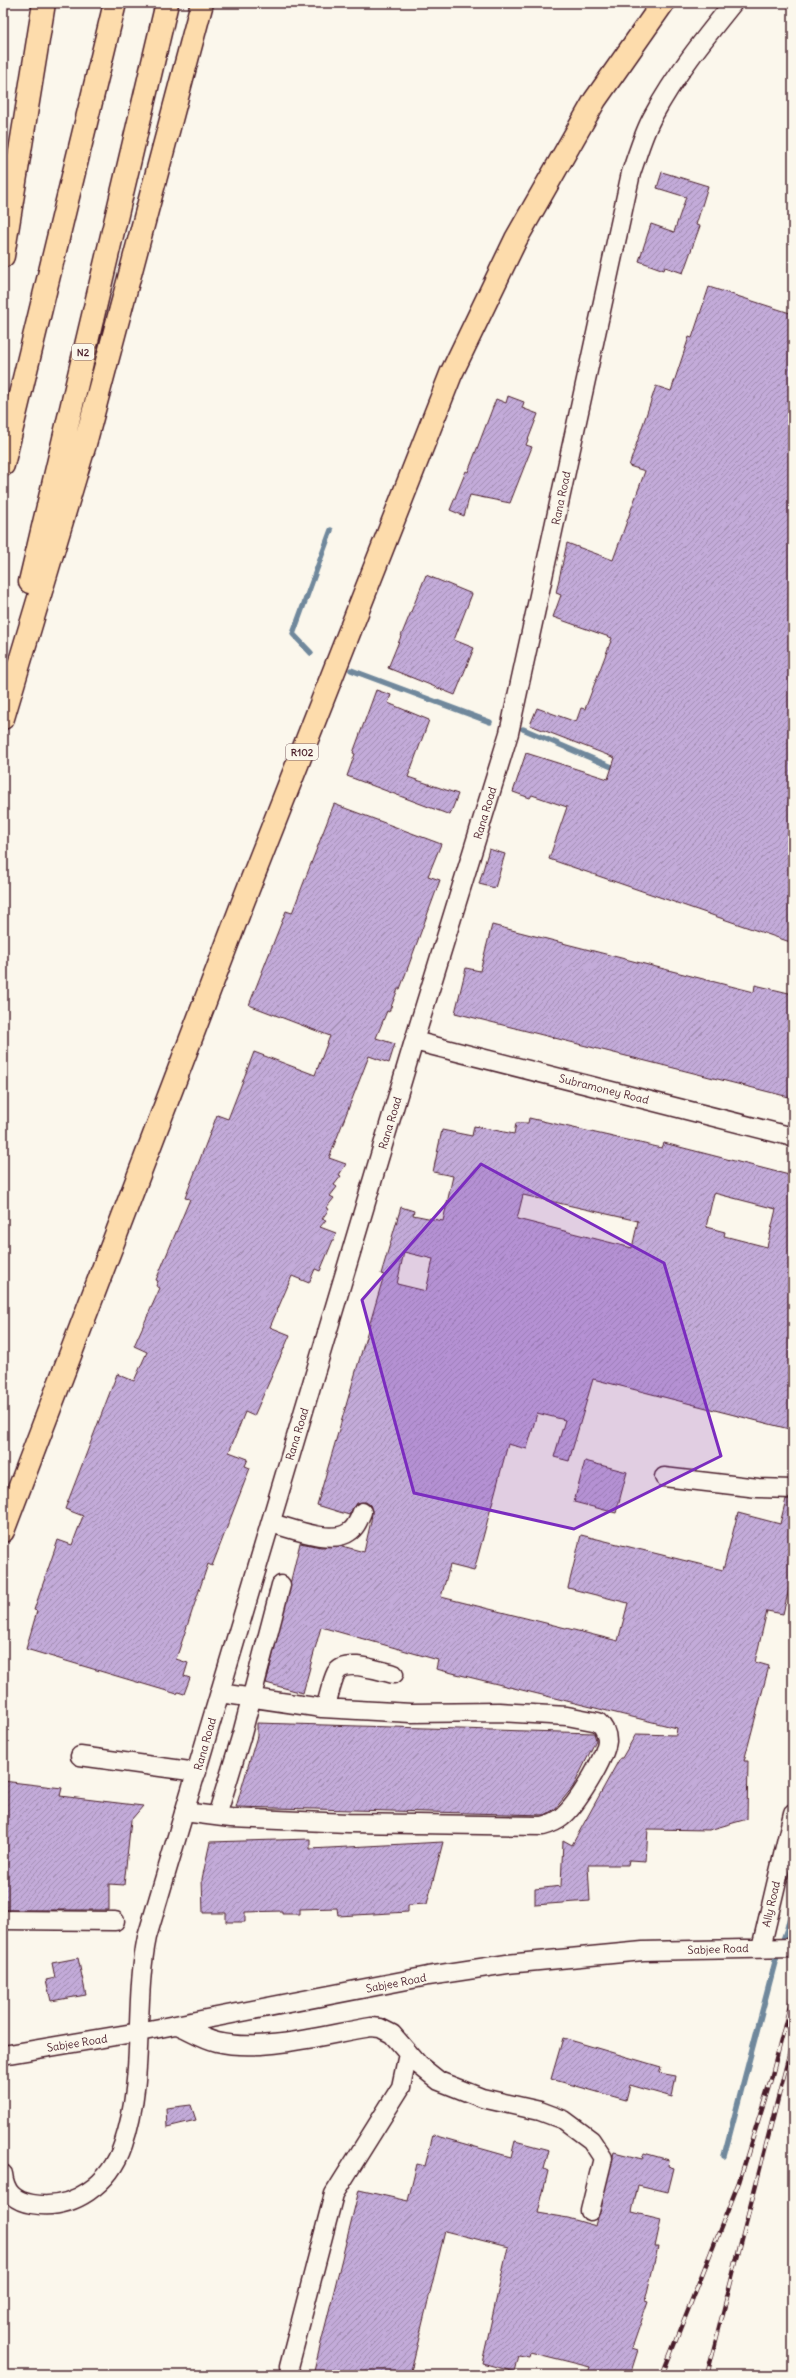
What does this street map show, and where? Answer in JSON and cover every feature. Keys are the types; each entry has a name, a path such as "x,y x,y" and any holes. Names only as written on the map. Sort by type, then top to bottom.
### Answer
{"main road":[{"path":"3,256 44,3"},
{"path":"3,465 115,3"},
{"name":"N2","path":"3,701 55,471 167,3"},
{"path":"3,718 85,444 202,3"},
{"name":"R102","path":"3,1531 240,910 451,374 516,239 595,100 663,3"}],"street":[{"name":"Rana Road","path":"3,2174 6,2188 11,2195 20,2201 34,2204 60,2204 89,2192 101,2181 111,2169 123,2146 128,2126 139,2032 142,1966 146,1943 414,1041 509,733 625,208 631,173 642,139 653,115 682,69 733,3"},
{"name":"Subramoney Road","path":"414,1041 793,1136"},
{"path":"664,1477 758,1488 793,1489"},
{"path":"271,1523 326,1537 339,1537 353,1529 362,1512"},
{"path":"217,1816 252,1698 281,1585"},
{"path":"326,1708 336,1674 343,1666 351,1665 394,1674"},
{"path":"184,1812 217,1816 348,1823 543,1826 561,1818 576,1803 593,1775 607,1739 605,1731 598,1722 567,1716 499,1712 411,1713 326,1708 220,1693"},
{"path":"80,1756 197,1772"},
{"name":"Ally Road","path":"761,1948 793,1813"},
{"path":"3,1920 115,1921"},
{"name":"Sabjee Road","path":"3,2055 178,2025 392,1983 507,1964 643,1951 793,1948"},
{"path":"178,2025 215,2042 242,2046 276,2043 376,2027 392,2034 408,2054 429,2075 452,2087 482,2098 552,2115 564,2120 583,2133 598,2148 603,2158 590,2211"},
{"path":"291,2375 290,2367 334,2194 401,2087 408,2054"}],"highlighted area":[{"path":"481,1164 664,1263 721,1456 574,1529 414,1493 362,1300"}],"building":[{"path":"662,172 708,186 696,225 700,226 683,273 665,267 664,270 639,261 651,224 674,232 686,197 657,188"},
{"path":"709,287 793,314 793,943 549,859 567,807 532,795 530,798 513,792 526,753 608,779 615,758 530,725 537,708 576,722 581,708 585,709 612,638 553,617 561,595 556,593 567,543 613,560 645,471 629,466 656,386 671,391 689,337 692,338"},
{"path":"508,396 524,402 522,408 538,414 526,445 532,447 510,503 470,495 464,516 450,510 466,471 468,472 496,399 506,403"},
{"path":"426,575 472,594 454,640 474,648 455,695 388,668"},
{"path":"376,690 391,695 388,703 429,720 408,777 458,794 450,815 347,776 355,754 353,753"},
{"path":"334,804 441,844 428,876 440,880 400,989 398,989 389,1012 387,1011 376,1038 395,1044 389,1063 369,1056 329,1158 346,1164 339,1175 341,1176 334,1185 337,1187 330,1196 334,1198 326,1208 329,1209 322,1219 326,1220 320,1227 336,1233 320,1271 315,1269 309,1283 292,1276 270,1327 290,1335 254,1416 245,1412 229,1452 248,1459 245,1466 250,1468 212,1566 208,1564 176,1659 188,1663 184,1676 190,1678 184,1694 178,1692 177,1694 26,1649 37,1611 34,1610 58,1540 72,1545 83,1516 65,1509 117,1374 134,1381 147,1352 134,1346 160,1288 156,1286 158,1281 156,1280 190,1199 185,1198 217,1115 228,1119 254,1052 315,1075 330,1036 249,1005 286,911 292,913"},
{"path":"489,849 505,854 495,888 479,884"},
{"path":"492,925 754,992 755,985 793,994 793,1098 455,1013 466,968 480,971"},
{"path":"529,1118 662,1148 664,1143 793,1176 793,1430 593,1379 569,1461 554,1457 565,1420 537,1413 527,1449 508,1444 474,1571 450,1565 441,1597 618,1641 628,1603 568,1588 581,1535 723,1570 738,1513 780,1524 786,1499 793,1499 793,1572 783,1614 767,1611 755,1662 769,1666 744,1761 748,1761 747,1819 709,1830 648,1829 646,1861 629,1860 628,1865 588,1865 590,1901 535,1905 535,1889 561,1886 563,1840 572,1845 620,1758 622,1758 636,1734 676,1735 677,1728 436,1669 438,1660 321,1627 303,1693 266,1683 300,1543 321,1547 342,1546 364,1552 371,1521 372,1511 370,1505 366,1502 356,1503 349,1515 317,1505 384,1275 381,1274 401,1207 414,1211 413,1215 443,1221 453,1176 433,1172 442,1130 472,1136 474,1126 514,1134 516,1123 528,1123","holes":["714,1193 776,1209 767,1247 724,1236 725,1232 706,1227","523,1195 638,1221 632,1248 517,1219","404,1252 433,1259 426,1291 397,1284"]},
{"path":"585,1461 627,1472 616,1513 574,1502"},
{"path":"257,1723 594,1733 596,1740 573,1787 555,1809 545,1815 236,1807 257,1736"},
{"path":"3,1781 62,1788 60,1796 143,1806 131,1820 124,1885 109,1884 109,1910 3,1910"},
{"path":"310,1839 310,1849 443,1842 427,1904 408,1905 408,1912 338,1916 337,1908 300,1909 300,1914 282,1914 282,1911 245,1912 245,1922 226,1922 226,1913 203,1913 202,1879 210,1842"},
{"path":"78,1958 86,1995 51,2001 46,1980 55,1978 52,1963"},
{"path":"563,2038 661,2067 659,2073 676,2076 672,2097 630,2085 626,2100 551,2079"},
{"path":"191,2105 196,2120 167,2127 166,2108"},
{"path":"433,2135 511,2157 515,2141 549,2150 544,2169 548,2171 538,2213 568,2218 596,2226 614,2152 642,2159 644,2153 669,2160 668,2166 674,2168 668,2192 638,2185 632,2212 661,2219 655,2247 658,2247 645,2301 648,2302 632,2348 638,2350 630,2375 587,2375 590,2367 530,2352 529,2357 519,2355 515,2372 482,2363 508,2247 445,2231 410,2375 313,2375 359,2190 408,2201 417,2164 425,2166"}],"waterway":[{"path":"311,653 293,634 331,530"},
{"path":"351,670 490,722"},
{"path":"523,729 619,770"},
{"path":"724,2156 775,1962 787,1929 793,1905"}],"railway":[{"path":"662,2375 739,2182 771,2079 793,1994"},
{"path":"707,2375 793,2040"}]}
